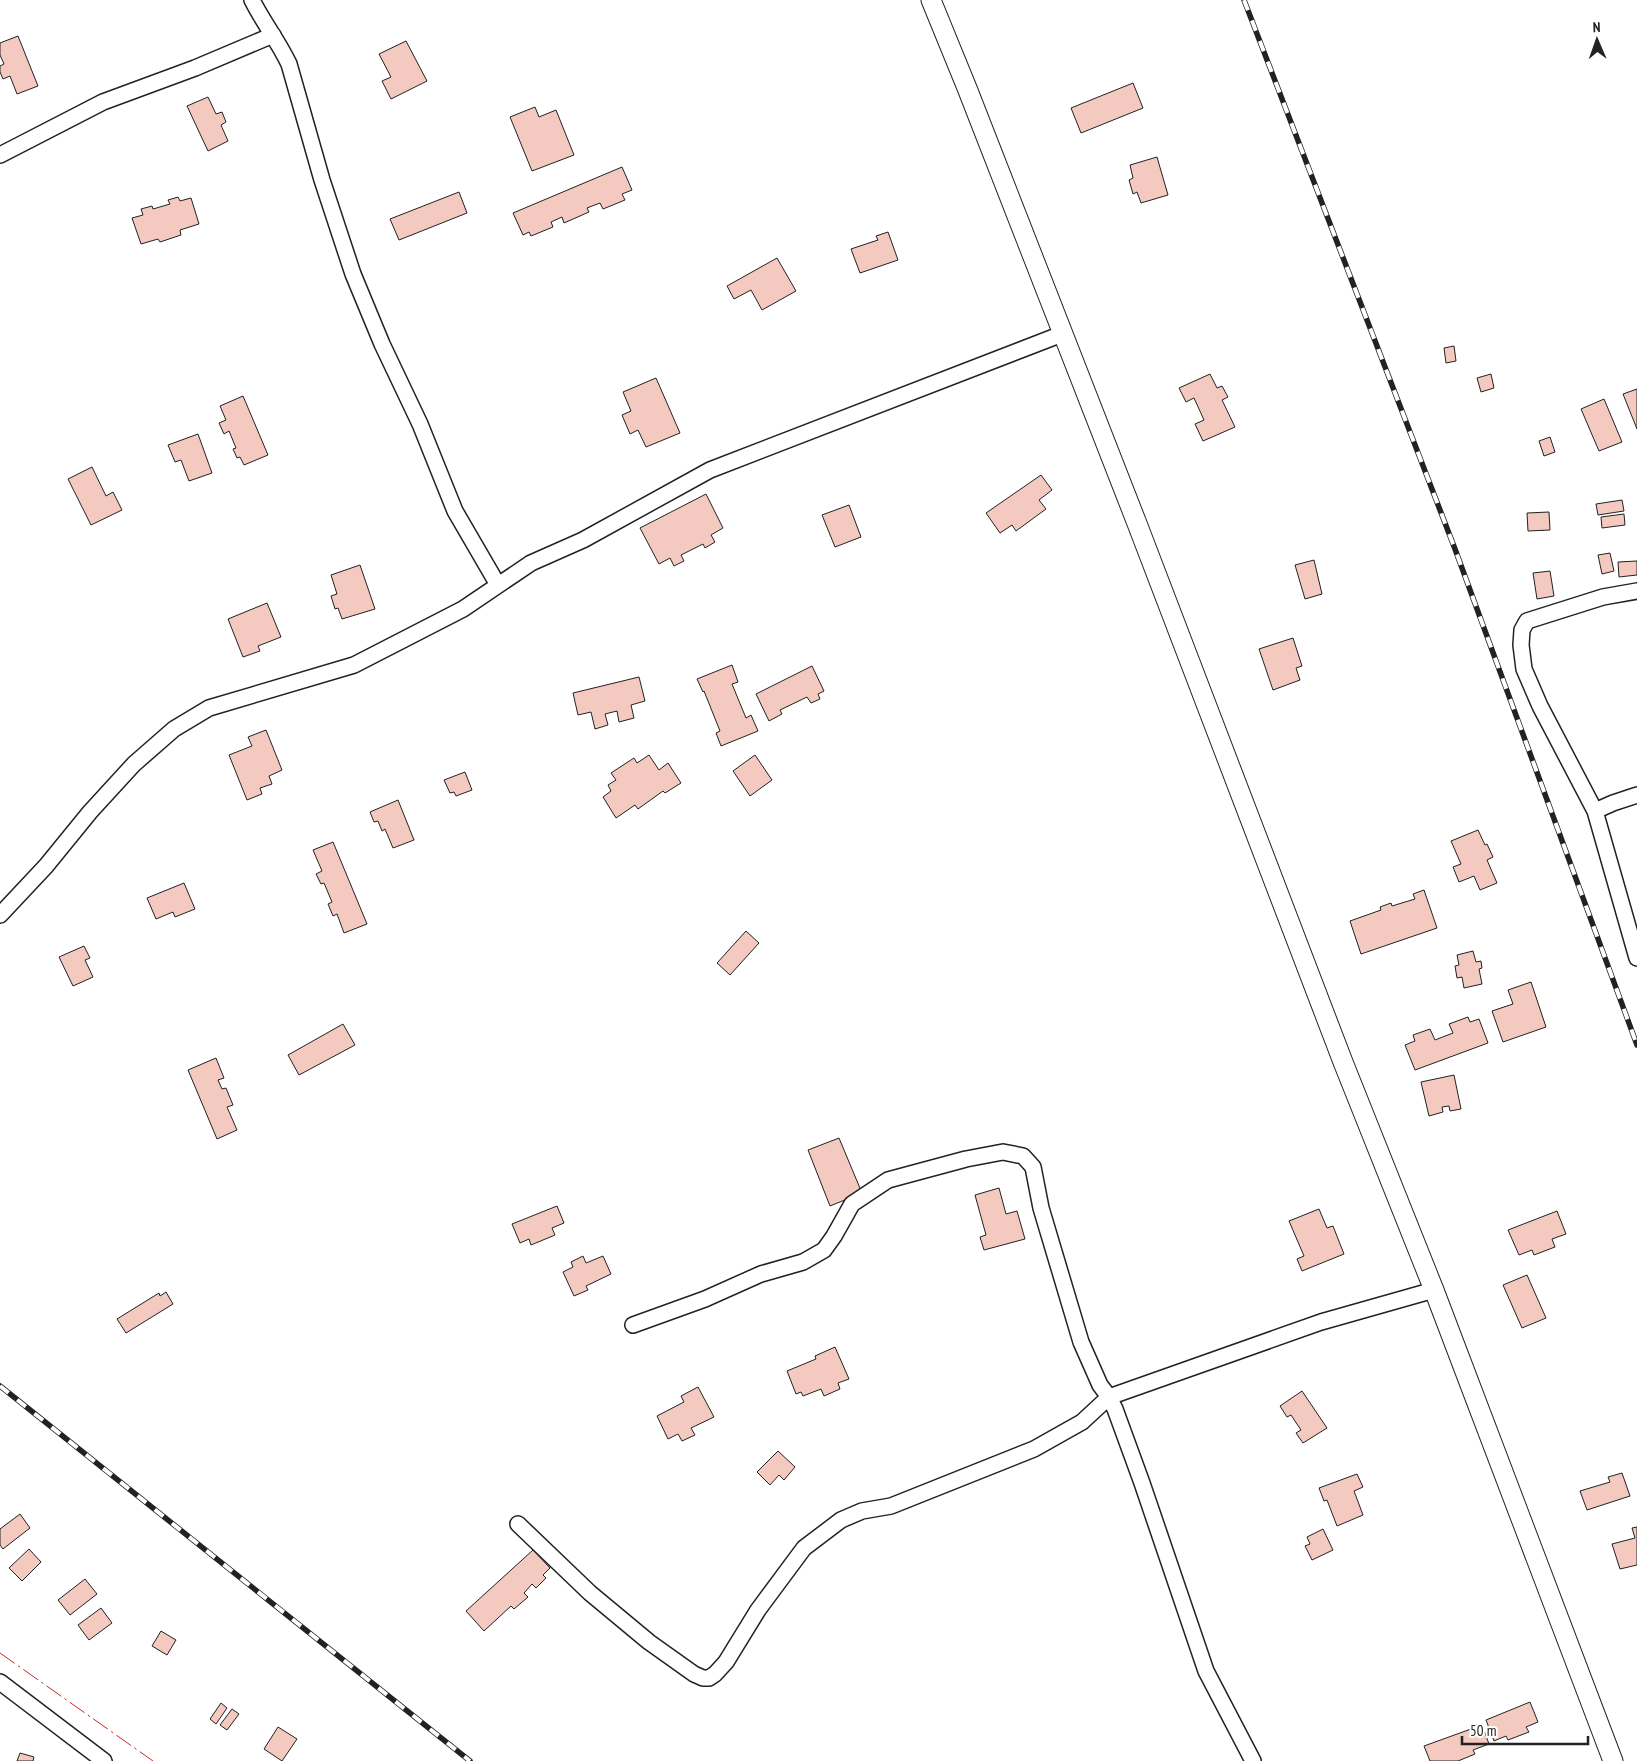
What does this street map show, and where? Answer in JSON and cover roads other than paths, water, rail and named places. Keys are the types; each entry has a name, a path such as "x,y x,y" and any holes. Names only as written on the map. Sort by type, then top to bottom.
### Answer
{"street":[{"path":"252,0 289,64 322,180 353,274 382,344 420,424 455,511 498,586"},
{"path":"931,0 967,88 1343,1062 1434,1290 1613,1761"},
{"path":"0,155 103,102 195,68 273,35"},
{"path":"0,915 46,866 90,812 134,764 174,729 209,708 354,665 463,609 531,563 583,540 710,470 1062,334"},
{"path":"1637,591 1603,597 1527,621 1522,630 1521,645 1524,669 1540,706 1595,811 1637,958"},
{"path":"1595,811 1637,795"},
{"path":"633,1325 705,1299 761,1274 803,1262 824,1250 852,1204 888,1180 966,1159 1003,1152 1023,1156 1033,1167 1041,1208 1081,1342 1100,1385 1109,1397 1142,1483 1206,1671 1253,1761"},
{"path":"518,1524 590,1593 649,1642 694,1674 703,1678 709,1678 726,1662 758,1610 804,1548 841,1520 862,1511 891,1506 1034,1449 1082,1422 1109,1397 1321,1322 1434,1290"},
{"path":"0,1682 104,1761"}],"railway":[{"path":"1244,0 1455,549 1637,1045"},
{"path":"0,1386 470,1761"}]}
